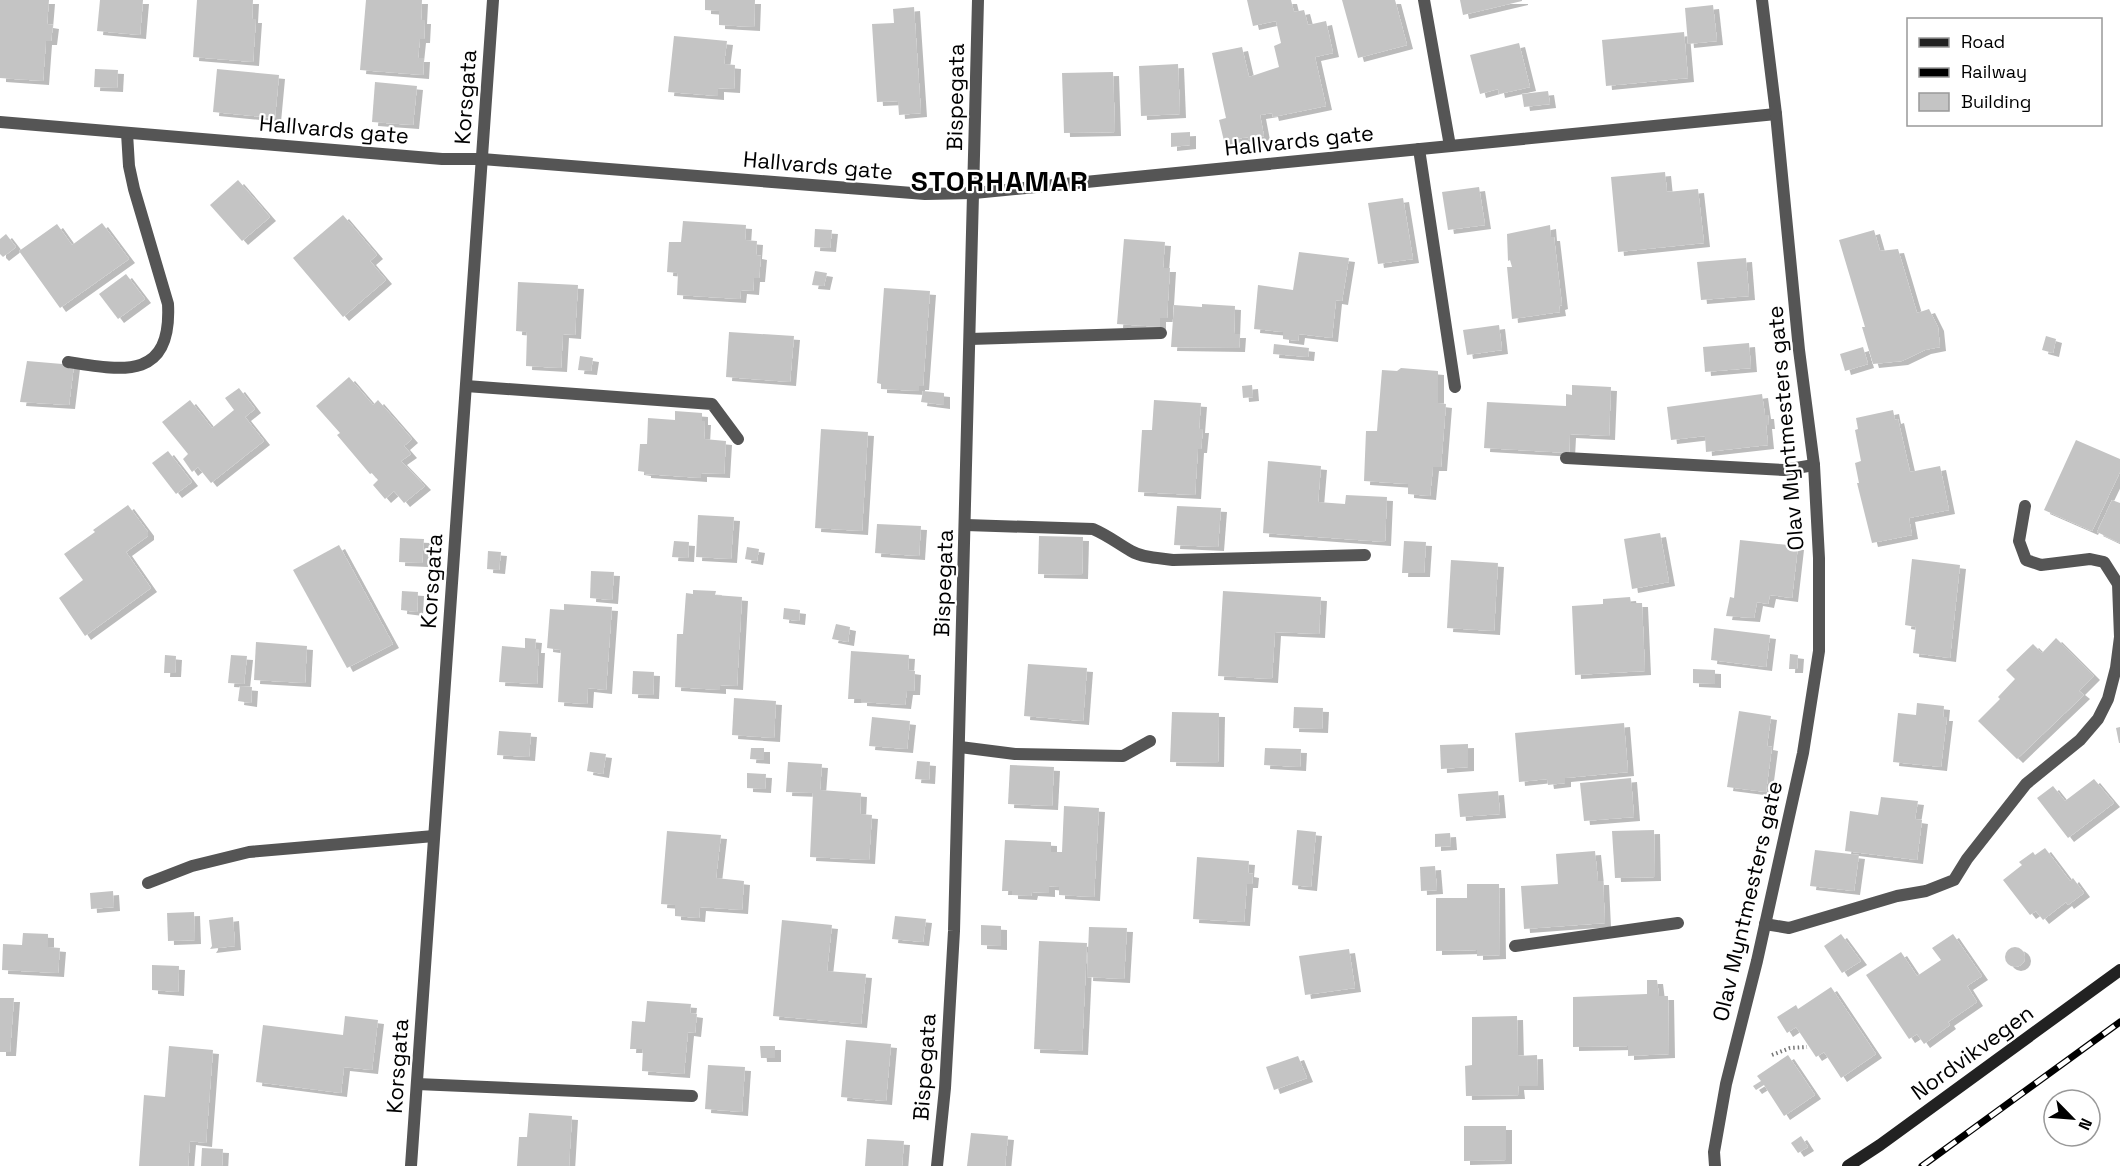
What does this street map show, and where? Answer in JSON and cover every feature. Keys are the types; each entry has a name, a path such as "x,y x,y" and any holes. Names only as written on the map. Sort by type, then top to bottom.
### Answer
{"main road":[{"name":"Nordvikvegen","path":"1848,1166 2120,970"}],"street":[{"name":"Korsgata","path":"411,1166 493,0"},
{"name":"Bispegata","path":"937,1166 945,1088 960,747 978,0"},
{"path":"1424,0 1450,146"},
{"name":"Olav Myntmesters gate","path":"1715,1166 1714,1152 1726,1084 1803,753 1819,651 1819,558 1814,465 1799,350 1776,114 1762,0"},
{"name":"Hallvards gate","path":"0,122 442,159 482,159 925,194 975,194 1776,114"},
{"path":"68,362 111,369 130,369 142,366 160,351 169,323 168,304 134,189 129,166 127,133"},
{"path":"1419,149 1455,387"},
{"path":"970,339 1161,333"},
{"path":"466,386 712,404 738,439"},
{"path":"1566,458 1784,470 1814,465"},
{"path":"1765,924 1789,928 1897,896 1926,891 1954,880 1967,859 2026,784 2080,740 2098,719 2108,699 2116,668 2120,637 2118,584 2104,562 2090,559 2041,565 2026,560 2019,541 2025,506"},
{"path":"966,525 1093,529 1109,536 1131,551 1150,557 1173,560 1365,555"},
{"path":"960,747 1015,754 1123,756 1150,741"},
{"path":"148,883 192,866 249,852 434,836"},
{"path":"1515,946 1678,923"},
{"path":"417,1084 692,1096"}],"path":[{"path":"1772,1055 1790,1048 1807,1047"}],"building":[{"path":"0,0 49,0 47,24 53,25 51,41 46,41 43,81 0,78"},
{"path":"100,0 143,0 140,35 97,31"},
{"path":"197,0 253,0 252,19 256,19 253,62 193,57"},
{"path":"366,0 422,0 421,20 425,20 424,39 420,39 418,58 424,58 423,75 360,70"},
{"path":"705,0 755,0 754,27 719,25 719,11 705,10"},
{"path":"1247,0 1291,0 1294,12 1304,10 1308,25 1326,21 1333,53 1315,57 1326,106 1273,117 1272,113 1260,115 1264,136 1248,140 1248,137 1224,141 1219,120 1226,118 1212,53 1242,47 1249,77 1279,67 1274,46 1281,43 1276,21 1253,26"},
{"path":"1342,0 1395,0 1407,45 1358,58"},
{"path":"1460,0 1522,0 1522,1 1463,15"},
{"path":"1713,5 1717,41 1688,44 1685,8"},
{"path":"914,7 921,113 899,115 898,101 877,102 872,24 894,23 893,9"},
{"path":"1684,32 1688,78 1606,86 1602,40"},
{"path":"674,36 727,41 724,64 735,65 734,89 718,88 718,96 668,92"},
{"path":"1519,43 1530,87 1499,94 1498,89 1480,94 1470,55"},
{"path":"1178,64 1180,114 1141,116 1139,66"},
{"path":"95,69 118,70 117,88 94,87"},
{"path":"217,69 279,75 275,118 213,112"},
{"path":"1113,72 1115,132 1064,133 1062,73"},
{"path":"375,82 417,86 413,125 372,122"},
{"path":"1548,91 1550,104 1524,107 1522,94"},
{"path":"1190,132 1190,145 1171,147 1171,133"},
{"path":"1665,172 1667,192 1698,189 1704,243 1618,252 1611,177"},
{"path":"238,180 270,217 242,241 210,205"},
{"path":"1479,187 1485,225 1448,230 1442,192"},
{"path":"1403,198 1413,259 1378,264 1368,203"},
{"path":"343,215 377,255 370,261 386,280 343,317 293,258"},
{"path":"683,221 746,225 745,240 757,241 756,255 761,256 759,278 754,278 753,291 741,290 740,299 677,295 678,273 667,272 669,242 681,242"},
{"path":"102,223 129,259 60,308 19,251 57,224 72,245"},
{"path":"1550,225 1551,237 1554,237 1562,305 1559,306 1560,312 1512,319 1507,267 1512,267 1510,260 1508,261 1507,234"},
{"path":"815,229 832,230 830,248 814,247"},
{"path":"1874,230 1880,251 1898,249 1917,313 1929,309 1938,327 1940,347 1925,350 1902,361 1873,364 1862,327 1865,327 1839,240"},
{"path":"6,234 16,247 3,257 0,254 0,239"},
{"path":"1124,239 1165,242 1163,268 1170,268 1167,318 1160,318 1160,327 1117,324"},
{"path":"1299,252 1349,258 1342,301 1336,300 1332,338 1299,334 1298,341 1283,339 1283,332 1254,329 1258,285 1293,290"},
{"path":"1746,258 1749,296 1701,300 1697,262"},
{"path":"815,271 827,273 824,286 812,285"},
{"path":"126,274 145,299 118,319 99,294"},
{"path":"518,282 578,285 575,335 563,334 561,368 526,366 527,332 516,331"},
{"path":"884,288 930,291 923,386 919,386 919,391 881,389 881,384 877,383"},
{"path":"1202,304 1235,306 1234,334 1240,334 1239,348 1171,347 1174,305 1202,307"},
{"path":"1499,325 1502,350 1467,355 1463,330"},
{"path":"729,332 794,336 790,382 726,377"},
{"path":"2046,336 2056,339 2053,353 2042,350"},
{"path":"1749,343 1751,368 1705,372 1703,347"},
{"path":"1274,344 1309,348 1308,357 1273,354"},
{"path":"1863,347 1868,364 1845,371 1840,354"},
{"path":"580,356 593,358 591,371 578,370"},
{"path":"27,361 74,365 69,405 20,402"},
{"path":"1401,368 1438,371 1438,403 1446,404 1441,467 1433,467 1430,496 1408,494 1408,484 1364,481 1366,431 1377,431 1382,370 1397,371"},
{"path":"349,377 373,405 378,400 412,439 404,446 411,454 401,461 425,486 404,503 394,491 385,499 373,485 378,480 372,473 370,474 337,435 340,433 316,406"},
{"path":"1252,385 1253,397 1243,398 1242,386"},
{"path":"1572,385 1611,387 1609,436 1570,434 1569,453 1484,448 1487,402 1566,406 1566,394 1572,395"},
{"path":"239,388 255,409 245,417 264,441 211,483 198,467 192,472 183,459 188,454 162,422 190,400 212,428 234,410 225,398"},
{"path":"923,391 944,393 944,405 921,402"},
{"path":"1762,394 1765,415 1768,415 1769,425 1766,425 1768,445 1706,452 1705,436 1671,440 1667,407"},
{"path":"1154,400 1201,403 1199,429 1203,429 1201,449 1198,449 1195,495 1138,492 1142,430 1152,430"},
{"path":"1893,410 1895,420 1898,419 1910,472 1940,466 1949,510 1909,518 1912,535 1872,543 1857,483 1859,483 1855,463 1861,461 1855,430 1858,429 1856,418"},
{"path":"675,411 702,413 702,421 705,421 704,439 726,441 724,474 701,473 701,478 645,474 645,472 638,471 640,444 647,444 648,418 675,420"},
{"path":"821,429 868,432 862,531 815,528"},
{"path":"2076,440 2120,459 2120,472 2092,531 2044,510"},
{"path":"168,451 192,482 176,494 152,463"},
{"path":"1268,461 1321,466 1318,502 1345,504 1346,495 1387,497 1385,542 1263,533"},
{"path":"2112,500 2120,503 2120,543 2097,532"},
{"path":"128,505 148,532 148,536 126,552 151,588 85,636 59,598 83,580 64,554"},
{"path":"1177,506 1221,508 1218,547 1174,545"},
{"path":"698,515 734,517 731,559 696,557"},
{"path":"877,524 921,526 919,556 875,553"},
{"path":"1660,533 1669,582 1632,589 1624,539"},
{"path":"1039,536 1083,537 1082,575 1038,574"},
{"path":"400,538 424,539 422,563 399,562"},
{"path":"1740,540 1798,546 1792,598 1770,595 1768,604 1757,602 1754,618 1726,616 1730,597 1734,598"},
{"path":"674,541 689,542 688,558 672,557"},
{"path":"1404,541 1426,542 1424,573 1402,573"},
{"path":"339,545 393,644 347,668 293,570"},
{"path":"747,547 759,549 757,561 745,559"},
{"path":"488,551 501,552 499,570 487,569"},
{"path":"1912,559 1960,565 1950,658 1913,653 1916,627 1905,625"},
{"path":"1451,560 1498,563 1494,631 1447,628"},
{"path":"591,571 614,572 612,600 590,598"},
{"path":"693,590 716,591 715,595 742,597 737,686 720,685 720,690 675,687 677,634 683,634 686,593 693,594"},
{"path":"402,591 418,592 417,612 401,610"},
{"path":"1223,591 1321,597 1319,634 1275,632 1272,679 1218,676"},
{"path":"1630,597 1631,603 1642,603 1645,671 1575,675 1572,606 1603,604 1603,599"},
{"path":"564,604 612,607 606,690 588,688 587,704 558,702 561,650 547,648 550,609 564,610"},
{"path":"784,608 800,610 799,621 783,619"},
{"path":"836,624 850,627 848,642 832,639"},
{"path":"1714,628 1770,635 1766,667 1711,660"},
{"path":"525,638 536,639 535,649 539,649 537,684 499,682 502,646 525,648"},
{"path":"2056,638 2094,676 2079,691 2084,695 2017,759 1978,721 2000,699 1998,697 2015,679 2006,670 2033,644 2042,653"},
{"path":"256,642 307,646 305,683 254,680"},
{"path":"851,651 909,655 908,670 915,671 914,691 907,691 905,705 848,699"},
{"path":"1790,654 1798,655 1797,669 1789,669"},
{"path":"165,655 176,656 175,673 164,673"},
{"path":"231,655 247,656 244,684 228,683"},
{"path":"1028,664 1087,668 1083,721 1024,716"},
{"path":"1693,669 1715,670 1715,684 1693,683"},
{"path":"633,671 654,672 653,695 632,694"},
{"path":"240,686 252,687 251,703 238,701"},
{"path":"734,698 776,701 774,738 732,735"},
{"path":"1917,703 1944,706 1943,717 1947,717 1941,767 1893,762 1898,713 1916,715"},
{"path":"1294,707 1323,708 1322,729 1293,728"},
{"path":"1739,711 1771,716 1767,746 1772,747 1766,792 1727,787"},
{"path":"1172,712 1219,713 1218,763 1170,762"},
{"path":"872,717 910,721 907,749 869,746"},
{"path":"1624,723 1628,772 1565,778 1565,783 1548,785 1547,779 1519,782 1515,733"},
{"path":"2120,727 2120,743 2119,743 2116,728"},
{"path":"499,731 531,733 529,757 497,755"},
{"path":"1468,744 1468,767 1441,769 1440,745"},
{"path":"751,748 764,748 764,760 750,759"},
{"path":"1265,748 1301,749 1300,767 1264,765"},
{"path":"590,752 606,754 603,774 587,771"},
{"path":"917,761 930,762 929,780 915,779"},
{"path":"788,762 822,764 820,790 861,793 860,814 872,815 869,860 810,857 813,793 786,792"},
{"path":"1010,765 1054,767 1052,806 1008,804"},
{"path":"747,773 766,774 765,789 747,788"},
{"path":"1631,778 1634,817 1584,821 1580,783"},
{"path":"2094,779 2114,803 2068,838 2037,798 2053,786 2065,801"},
{"path":"1498,791 1500,814 1460,817 1458,794"},
{"path":"1881,797 1918,801 1915,819 1922,820 1917,860 1845,851 1850,811 1878,815"},
{"path":"1064,806 1099,808 1094,897 1059,895 1059,887 1049,886 1049,893 1032,892 1031,896 1012,895 1012,891 1002,891 1005,840 1051,842 1051,852 1062,852"},
{"path":"1297,830 1316,832 1311,887 1292,885"},
{"path":"1654,830 1655,877 1615,878 1612,831"},
{"path":"667,831 721,835 716,878 744,881 742,910 700,907 699,918 675,916 675,905 661,904"},
{"path":"1450,833 1451,846 1435,847 1435,834"},
{"path":"2045,848 2070,881 2073,878 2084,893 2068,905 2066,902 2043,920 2036,911 2030,915 2003,880 2022,865 2019,862 2033,852 2035,855"},
{"path":"1815,850 1859,855 1854,891 1810,886"},
{"path":"1595,851 1598,881 1603,881 1605,923 1524,929 1521,886 1558,884 1556,854"},
{"path":"1197,857 1249,861 1248,873 1253,874 1252,884 1247,884 1244,922 1193,919"},
{"path":"1435,866 1437,890 1421,891 1420,867"},
{"path":"1467,884 1499,884 1500,955 1477,956 1477,950 1436,951 1436,898 1467,898"},
{"path":"113,891 114,907 91,909 90,893"},
{"path":"194,912 195,940 168,941 167,913"},
{"path":"895,916 926,919 923,942 892,939"},
{"path":"233,917 235,946 210,949 212,946 209,920"},
{"path":"782,920 832,925 827,971 866,974 861,1024 773,1016"},
{"path":"981,925 1001,926 1001,946 981,945"},
{"path":"1089,927 1127,928 1124,979 1087,977"},
{"path":"23,933 48,934 48,947 60,948 58,973 2,970 3,944 22,945"},
{"path":"1841,934 1861,961 1842,973 1824,946"},
{"path":"1953,934 1982,976 1967,986 1977,1002 1948,1022 1950,1025 1924,1044 1917,1034 1909,1039 1866,975 1901,952 1917,976 1941,960 1932,948"},
{"path":"1039,941 1087,943 1082,1051 1034,1049"},
{"path":"2015,947 2022,950 2025,957 2022,964 2015,967 2008,964 2005,957 2008,950"},
{"path":"1349,949 1355,988 1305,995 1299,956"},
{"path":"152,965 179,966 178,992 152,990"},
{"path":"1647,980 1657,980 1659,996 1668,996 1669,1054 1628,1056 1628,1046 1573,1047 1573,997 1647,994"},
{"path":"1831,987 1876,1054 1841,1078 1824,1052 1816,1057 1796,1027 1787,1033 1777,1017 1796,1005 1798,1009"},
{"path":"0,998 14,998 10,1052 0,1052"},
{"path":"647,1001 691,1004 690,1013 697,1014 695,1033 688,1032 684,1074 642,1071 643,1049 630,1049 632,1021 645,1022"},
{"path":"345,1016 378,1020 372,1070 344,1067 341,1093 256,1082 263,1025 343,1035"},
{"path":"1517,1016 1518,1056 1537,1055 1538,1086 1518,1086 1519,1095 1466,1096 1465,1066 1472,1065 1472,1017"},
{"path":"846,1040 891,1044 886,1101 841,1097"},
{"path":"169,1046 213,1050 206,1143 190,1141 188,1166 139,1166 144,1095 165,1097"},
{"path":"760,1046 775,1046 775,1058 761,1058"},
{"path":"1788,1055 1815,1095 1784,1116 1764,1085 1756,1090 1753,1086 1761,1081 1757,1076"},
{"path":"1298,1056 1307,1078 1274,1090 1266,1067"},
{"path":"708,1065 745,1067 742,1112 705,1109"},
{"path":"529,1113 572,1116 569,1166 517,1166 519,1137 527,1137"},
{"path":"1464,1126 1506,1126 1506,1160 1464,1161"},
{"path":"971,1133 1008,1136 1005,1166 967,1166"},
{"path":"1801,1136 1808,1147 1798,1153 1791,1143"},
{"path":"867,1139 904,1141 902,1166 865,1166"},
{"path":"202,1148 223,1149 222,1166 201,1166"}],"railway":[{"path":"1922,1166 2120,1022"}],"district":[{"name":"STORHAMAR","path":"1000,181"}]}
